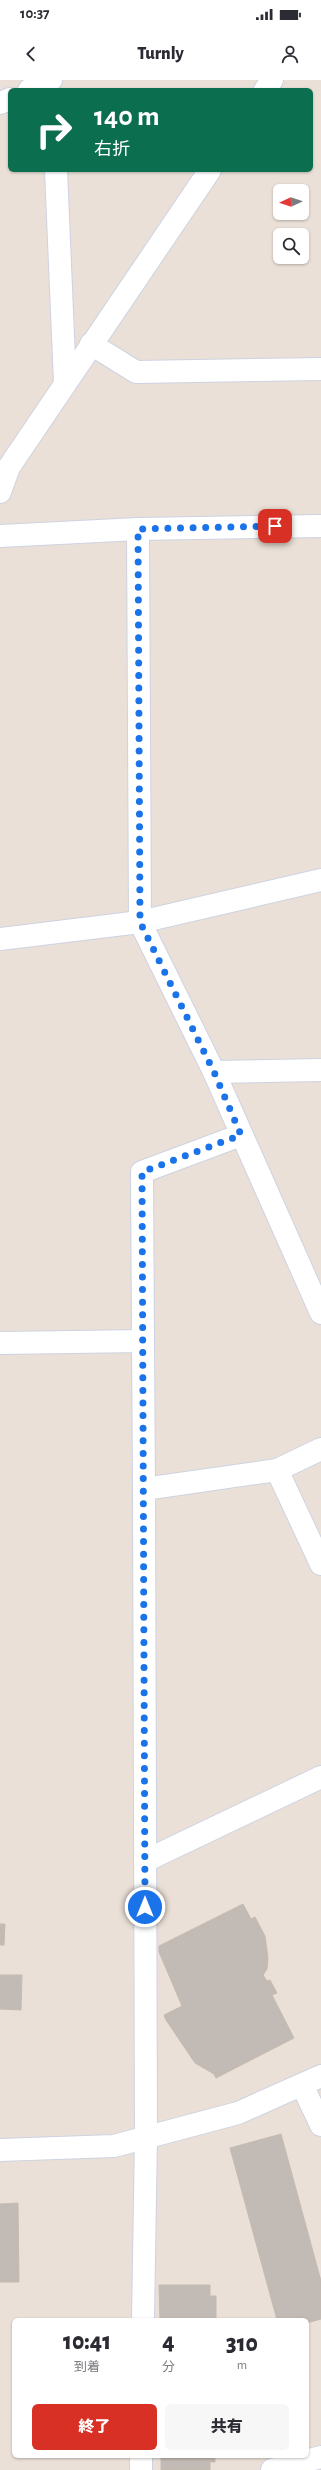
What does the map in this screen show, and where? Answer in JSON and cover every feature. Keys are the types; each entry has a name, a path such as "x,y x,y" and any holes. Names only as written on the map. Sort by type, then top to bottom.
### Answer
{"street":[{"path":"34,88 52,80"},
{"path":"56,172 65,383"},
{"path":"0,492 9,467 209,172"},
{"path":"91,344 136,372 321,369"},
{"path":"0,536 138,529 321,526"},
{"path":"138,529 140,922 214,1072 321,1312"},
{"path":"0,939 140,922 321,880"},
{"path":"214,1072 321,1070"},
{"path":"143,2318 146,2137 142,1172 241,1135"},
{"path":"0,1343 143,1341"},
{"path":"144,1489 276,1470 321,1449"},
{"path":"276,1470 321,1564"},
{"path":"145,1861 321,1777"},
{"path":"0,2150 114,2146 238,2113 312,2080 321,2125"},
{"path":"272,2470 321,2457"},
{"path":"141,2458 141,2470"}],"building":[{"path":"243,1904 251,1919 255,1917 265,1936 268,1958 267,1969 263,1975 267,1981 270,1980 277,1993 272,1995 294,2038 216,2078 214,2074 195,2063 166,2020 164,2015 182,2006 159,1952 159,1946"},
{"path":"0,1924 5,1924 4,1945 0,1945"},
{"path":"0,1975 22,1975 21,2010 0,2009"},
{"path":"281,2134 321,2281 321,2319 309,2322 309,2318 276,2318 230,2148"},
{"path":"18,2203 19,2282 0,2282 0,2204"},
{"path":"159,2285 210,2285 210,2296 216,2296 216,2318 160,2318"},
{"path":"161,2458 215,2458 215,2462 210,2462 210,2470 161,2470"}],"route":[{"path":"145,1907 142,1172 241,1135 214,1072 140,922 138,529 275,526"}]}
